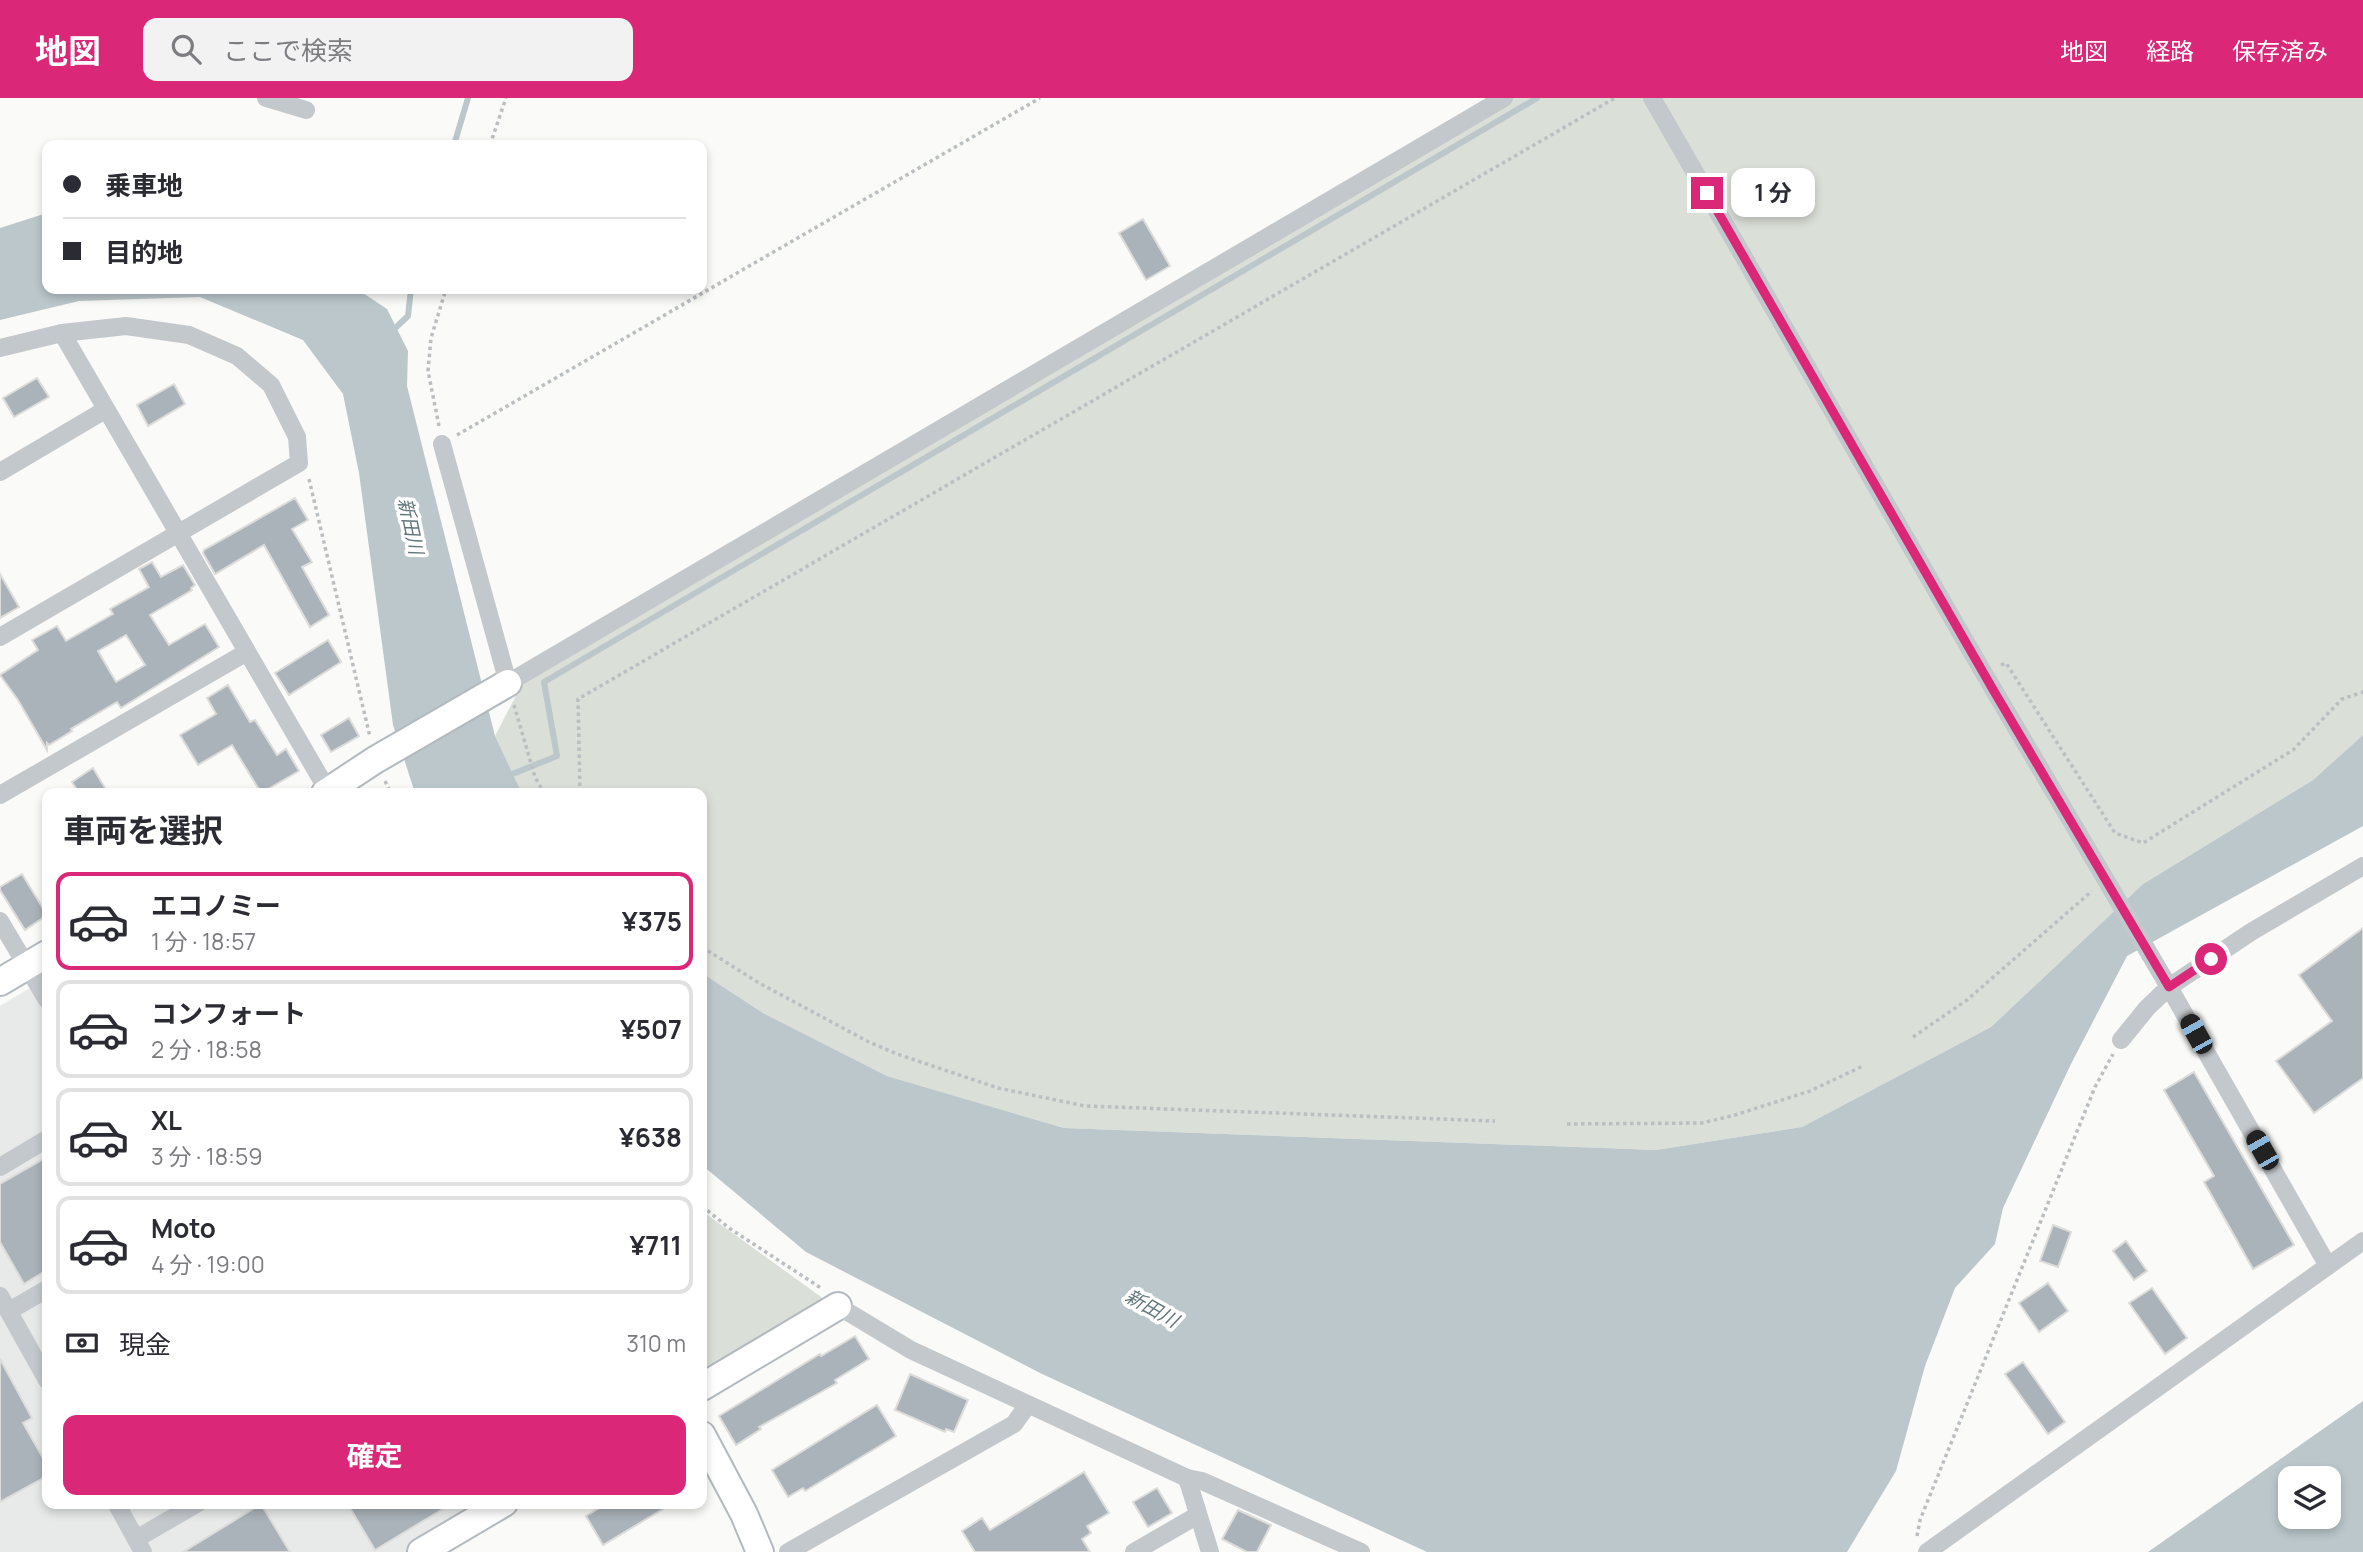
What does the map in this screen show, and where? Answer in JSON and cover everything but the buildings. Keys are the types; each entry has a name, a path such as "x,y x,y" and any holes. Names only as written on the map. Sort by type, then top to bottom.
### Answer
{"street":[{"path":"333,788 375,760 1504,98"},
{"path":"1652,98 2104,880 2159,969 2328,1266"},
{"path":"277,100 306,110"},
{"path":"0,348 62,333 126,326 189,335 237,356 271,385 296,436 299,463 0,636"},
{"path":"62,333 325,788"},
{"path":"0,472 105,410"},
{"path":"442,444 508,683"},
{"path":"0,795 247,652"},
{"path":"2121,1040 2147,1007 2169,987 2251,932 2363,866"},
{"path":"0,920 37,960 42,980"},
{"path":"0,982 37,960"},
{"path":"0,1167 42,1142"},
{"path":"1922,1547 2363,1241"},
{"path":"42,1291 4,1304 42,1371"},
{"path":"707,1384 838,1306 911,1350 1027,1406 1187,1479 1202,1480 1361,1552"},
{"path":"788,1552 1014,1424 1027,1406"},
{"path":"707,1444 744,1514 760,1552"},
{"path":"1187,1479 1210,1552"},
{"path":"119,1509 140,1546 190,1509"},
{"path":"421,1552 494,1509"},
{"path":"1133,1552 1198,1515"}],"path":[{"path":"492,140 506,98"},
{"path":"707,291 1040,98"},
{"path":"580,788 578,699 1615,98"},
{"path":"444,294 431,338 428,371 442,444 701,294"},
{"path":"299,463 308,475 375,760 389,788"},
{"path":"1982,670 2006,663 2115,833 2143,843 2293,750 2342,699 2363,692"},
{"path":"508,683 527,754 541,788"},
{"path":"1913,1037 1967,1000 2104,880"},
{"path":"707,950 759,983 867,1041 897,1054 998,1088 1085,1106 1495,1121"},
{"path":"1922,1547 1920,1520 2095,1087 2121,1040"},
{"path":"1567,1124 1702,1123 1810,1091 1863,1066"},
{"path":"707,1210 729,1228 831,1295 838,1306"}],"shaded area":[{"path":"1508,98 2363,98 2363,735 2313,780 2143,884 1991,1027 1802,1127 1656,1150 1064,1128 887,1076 763,1013 707,976 707,788 520,788 495,736 522,684"},
{"path":"42,981 42,1509 480,1509 407,1552 0,1552 0,1006"},
{"path":"707,1215 828,1302 707,1373"}],"water":[{"name":"新田川","path":"42,215 42,294 364,294 387,309 408,351 407,386 495,736 520,788 413,788 393,725 359,473 343,394 303,340 200,297 79,301 0,320 0,228"},
{"name":"新田川","path":"2363,735 2363,826 2127,956 2071,1064 2003,1208 1995,1244 1955,1288 1925,1366 1896,1471 1847,1552 1427,1552 1040,1373 806,1252 707,1169 707,976 763,1013 887,1076 1064,1128 1656,1150 1802,1127 1991,1027 2143,884 2313,780"},
{"path":"2363,1401 2363,1552 2148,1552"}],"waterway":[{"path":"455,140 468,98"},
{"path":"505,777 557,756 544,682 1537,98"},
{"path":"391,332 408,316 410,294"}],"route":[{"path":"1707,193 1995,693 2169,987 2211,959"}]}
